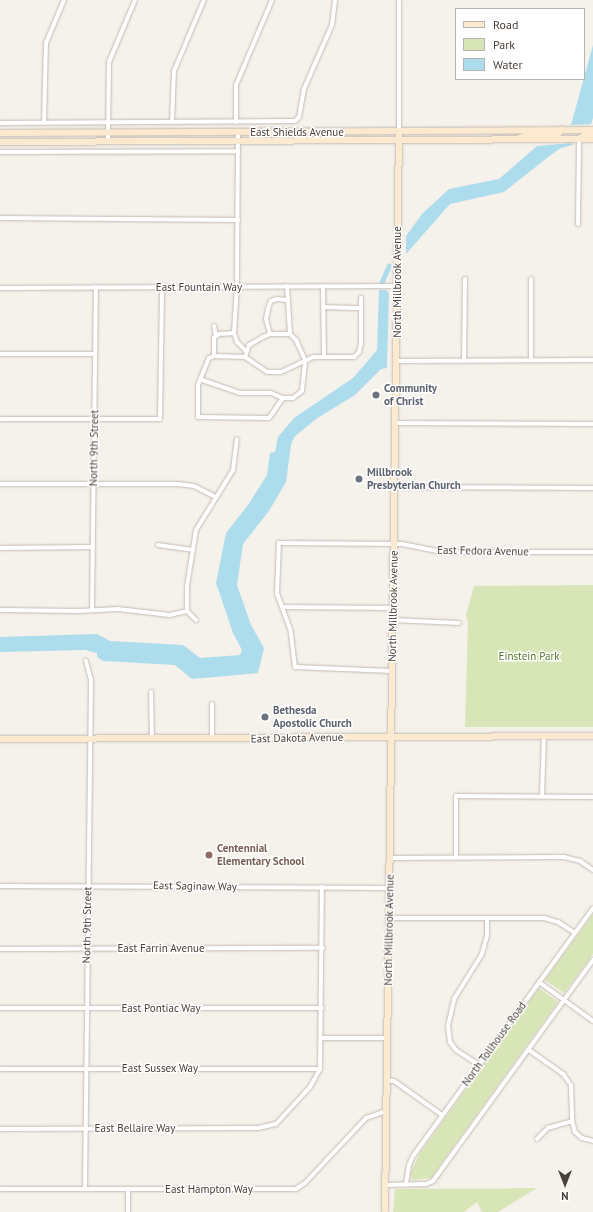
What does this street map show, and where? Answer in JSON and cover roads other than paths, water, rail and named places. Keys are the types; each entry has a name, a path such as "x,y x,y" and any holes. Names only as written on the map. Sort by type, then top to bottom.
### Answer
{"street":[{"path":"44,123 46,43 64,0"},
{"path":"108,141 109,62 135,0"},
{"path":"172,122 174,71 204,0"},
{"path":"236,122 236,85 272,0"},
{"path":"0,123 236,122 298,120 304,89 332,25 335,0"},
{"name":"North Millbrook Avenue","path":"385,1212 399,140 399,0"},
{"path":"514,139 527,135 558,134 562,130"},
{"name":"East Shields Avenue","path":"0,133 593,130"},
{"path":"238,132 238,286 234,333 237,342 246,351"},
{"path":"578,224 579,139 586,134 593,134"},
{"name":"East Shields Avenue","path":"0,142 593,139"},
{"path":"0,152 238,150"},
{"path":"0,218 238,220"},
{"path":"531,279 531,360"},
{"path":"464,361 465,280"},
{"path":"202,380 239,393 271,393 283,398 293,398 302,391 305,360 296,340 290,334 287,286"},
{"path":"323,286 324,357"},
{"name":"East Fountain Way","path":"0,288 397,286"},
{"name":"North 9th Street","path":"92,609 96,287"},
{"path":"0,419 160,419 162,287"},
{"path":"283,398 274,413 263,419 198,417 198,392 206,364 209,358 214,356 245,357 267,372 281,372 305,360 324,357 354,357 359,352 361,298"},
{"path":"270,334 266,319 271,300 287,300"},
{"path":"323,307 361,308"},
{"path":"214,326 216,336 213,342 214,356"},
{"path":"216,336 234,333"},
{"path":"245,357 249,345 270,334 290,334"},
{"path":"0,354 95,354"},
{"path":"396,361 593,360"},
{"path":"395,423 593,424"},
{"path":"187,611 193,550 199,522 233,470 237,439"},
{"path":"0,484 182,484 194,486 216,497"},
{"path":"394,487 593,488"},
{"name":"East Fedora Avenue","path":"283,607 277,594 279,543 394,544 442,552 593,552"},
{"path":"158,544 193,550"},
{"path":"0,548 93,547"},
{"path":"392,672 295,667 290,629 283,607 393,608"},
{"path":"0,610 79,611 92,609 128,609 170,615 187,611"},
{"path":"187,611 196,620"},
{"path":"393,620 460,622"},
{"name":"North 9th Street","path":"85,1188 91,680 86,662"},
{"path":"151,692 152,738"},
{"path":"212,704 212,739"},
{"name":"East Dakota Avenue","path":"0,739 593,736"},
{"path":"542,796 544,737"},
{"path":"456,858 456,796 593,797"},
{"path":"390,858 564,858 580,861 593,870"},
{"name":"East Saginaw Way","path":"0,886 390,888"},
{"path":"320,1069 322,1038 323,948 322,887"},
{"name":"North Tollhouse Road","path":"406,1184 409,1165 413,1156 593,908"},
{"path":"389,918 551,919 575,932"},
{"path":"479,1065 456,1050 448,1034 450,1008 460,988 482,954 486,935 487,918"},
{"name":"East Farrin Avenue","path":"0,948 323,948"},
{"path":"386,1185 426,1184 433,1181 593,960"},
{"path":"539,982 593,1021"},
{"path":"456,985 460,988"},
{"name":"East Pontiac Way","path":"0,1008 322,1008"},
{"path":"322,1038 388,1038"},
{"path":"528,1050 563,1074 571,1085 572,1121 575,1132 582,1138 593,1141"},
{"name":"East Sussex Way","path":"0,1069 320,1069"},
{"name":"East Bellaire Way","path":"0,1129 271,1126 310,1087 320,1069"},
{"path":"387,1080 394,1081 442,1115"},
{"name":"East Hampton Way","path":"0,1189 296,1188 306,1183 366,1118 386,1111"},
{"path":"537,1140 548,1128 572,1121"},
{"path":"128,1189 128,1212"}],"water":[{"path":"593,45 593,118 591,124 571,125 583,80 585,80 585,74"},
{"path":"572,143 573,145 561,148 552,154 504,192 450,204 406,254 406,236 422,214 449,189 499,179 537,146"},
{"path":"379,290 386,290 389,293 387,368 381,369 355,395 316,419 294,437 291,445 286,482 269,511 243,544 237,585 251,625 264,648 258,673 192,679 175,665 103,661 97,657 97,653 85,650 0,652 0,637 97,634 110,641 183,645 200,658 240,655 242,650 233,633 216,583 226,533 248,505 267,475 270,453 275,452 278,437 294,418 353,378 377,350"}],"waterway":[{"path":"382,281 389,265"}],"place":[{"name":"Community of Christ","path":"376,395"},
{"name":"Millbrook Presbyterian Church","path":"359,479"},
{"name":"Bethesda Apostolic Church","path":"265,717"},
{"name":"Centennial Elementary School","path":"209,855"}],"park label":[{"name":"Einstein Park","path":"529,656"}]}
